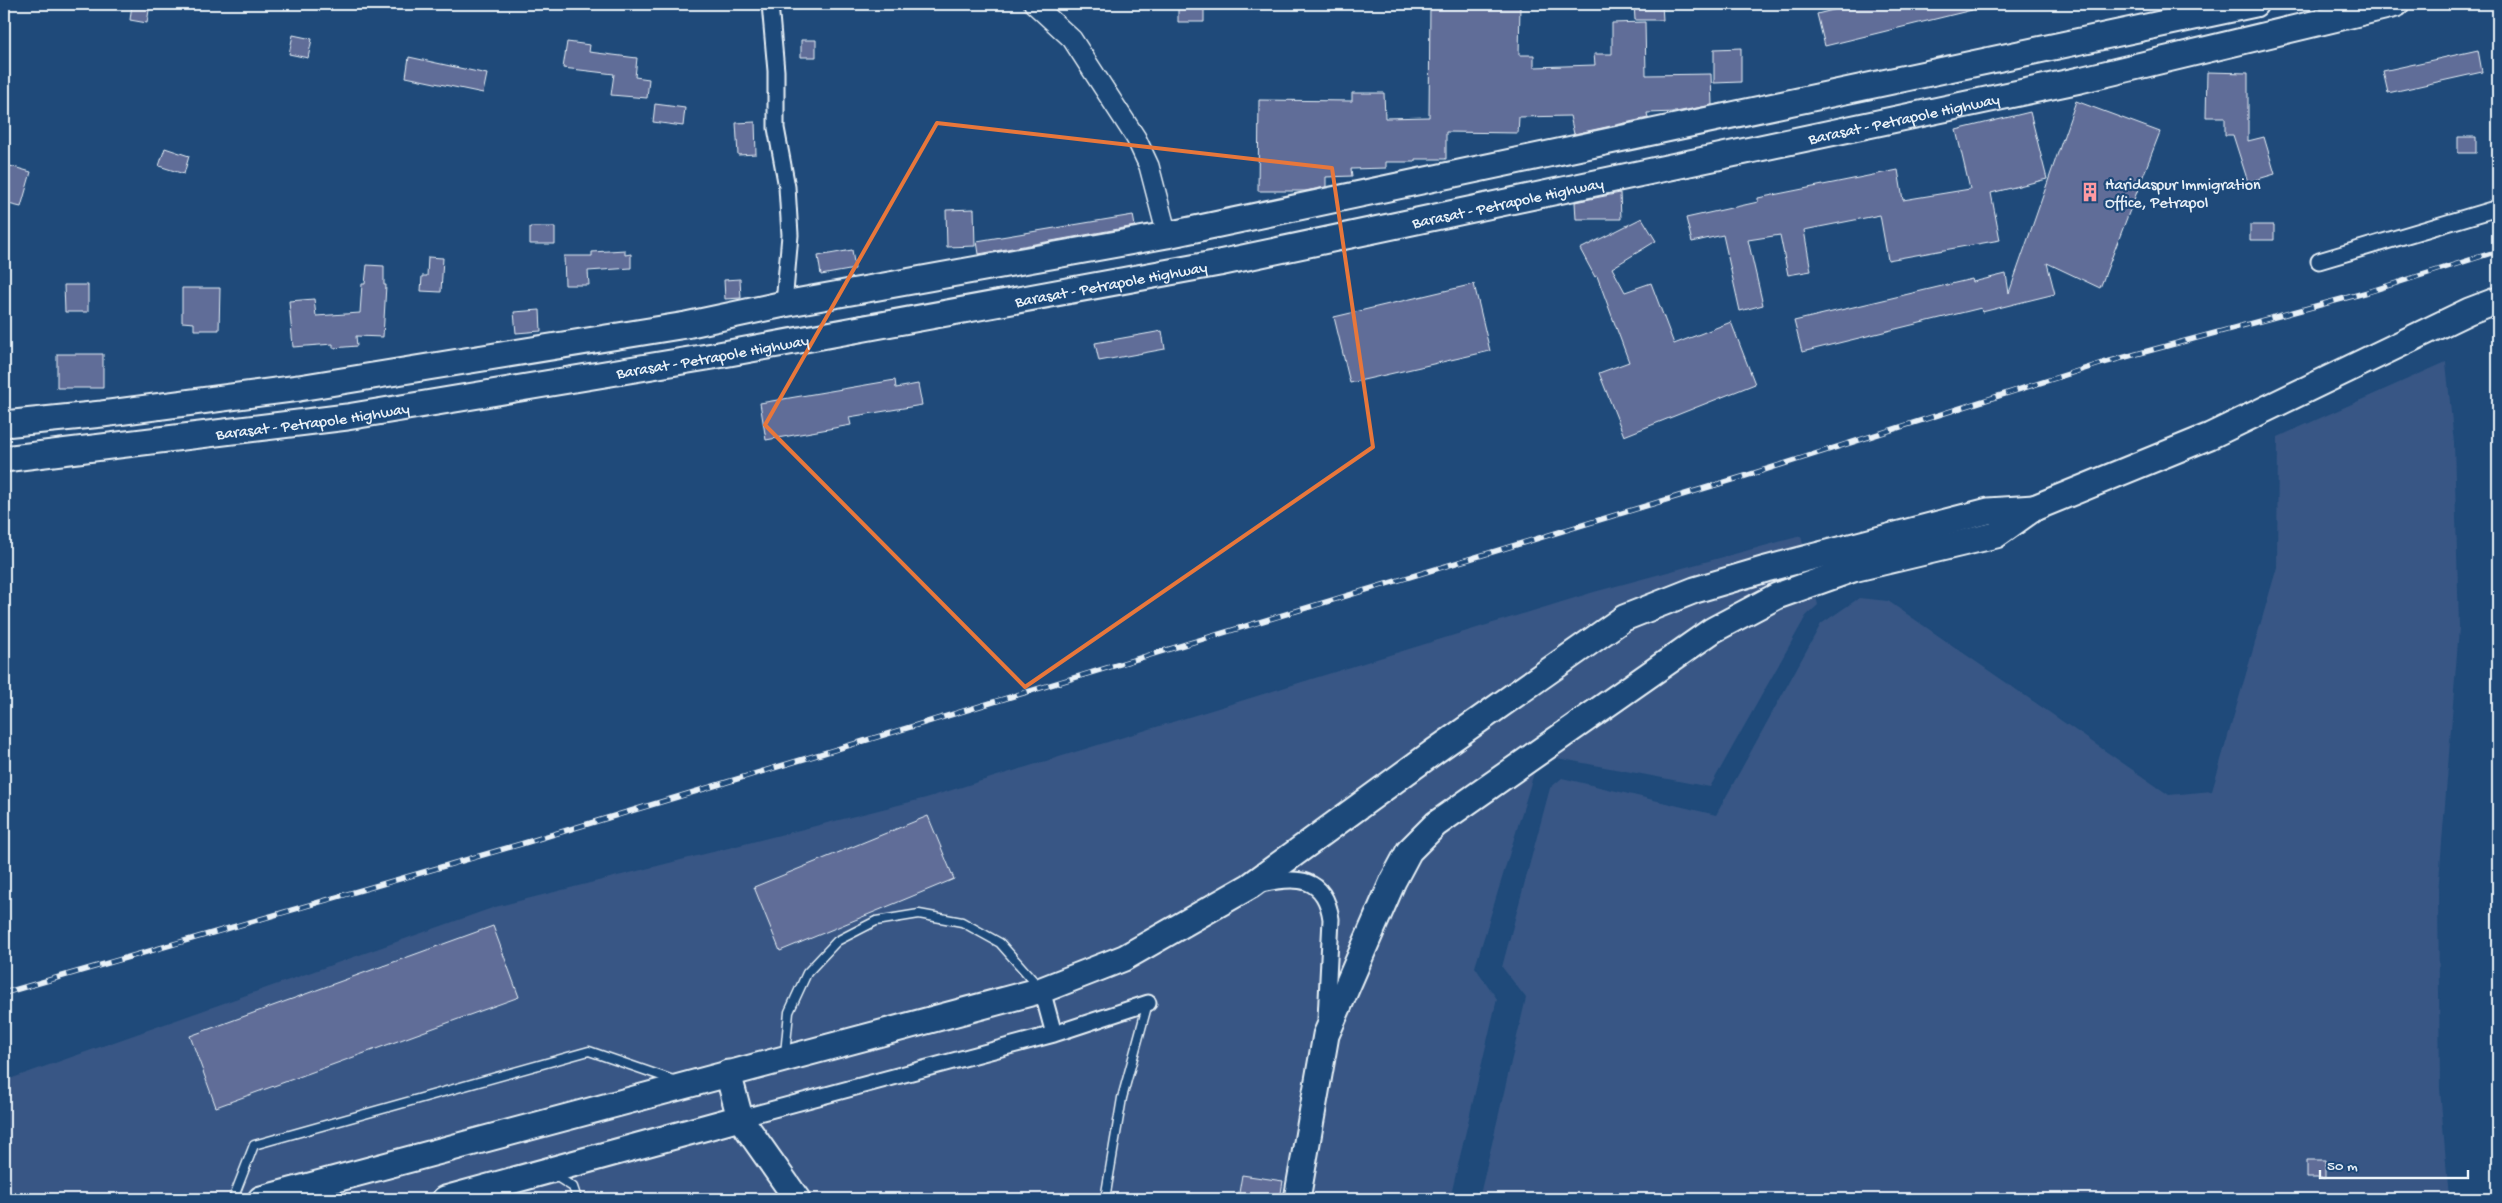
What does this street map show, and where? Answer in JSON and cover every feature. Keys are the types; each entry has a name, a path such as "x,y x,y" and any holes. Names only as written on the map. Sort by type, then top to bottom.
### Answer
{"highway":[{"name":"Barasat - Petrapole Highway","path":"4,424 102,414 299,388 686,325 784,304 1167,235 2201,17 2255,4"},
{"name":"Barasat - Petrapole Highway","path":"4,459 347,417 713,356 1218,263 2003,96 2207,50 2396,4"},
{"path":"1297,1199 1326,1034 1408,851 1436,824 1713,630 1777,596 1853,569 1996,535 2034,508 2210,436 2469,311 2498,300"},
{"path":"261,1199 1042,990 1124,958 1250,886 1624,618 1695,590 1766,569 1988,511 2034,508"},
{"path":"728,1073 740,1118 797,1199"},
{"path":"445,1199 740,1118"}],"street":[{"path":"770,4 776,70 776,128 787,187 790,236 784,304"},
{"path":"1034,4 1072,39 1136,138 1149,166 1167,235"},
{"path":"2319,262 2498,208"},
{"path":"1250,886 1290,878 1303,880 1315,886 1327,900 1332,919 1326,1034"},
{"path":"1042,990 1054,1034"},
{"path":"740,1118 1054,1034 1148,1003"}],"lane":[{"path":"784,1059 790,1012 807,973 837,941 876,921 919,914 962,922 1000,943 1042,990"},
{"path":"1104,1199 1122,1098 1148,1003"},
{"path":"233,1199 254,1146 589,1051 687,1084"},
{"path":"546,1172 564,1180 573,1187 577,1199"}],"highlighted area":[{"path":"937,123 1332,168 1373,447 1025,687 765,425"}],"shaded area":[{"path":"2446,362 2454,443 2459,628 2438,893 2440,1089 2449,1199 1479,1199 1526,998 1502,967 1550,788 1562,778 1716,815 1821,624 1859,598 1888,601 2169,795 2212,791 2277,567 2278,437"},
{"path":"1801,536 1818,605 1806,616 1710,787 1557,758 1534,773 1475,967 1497,999 1450,1199 4,1199 4,1081 495,907 926,798 1594,592"}],"building":[{"path":"132,4 150,4 147,23 130,20"},
{"path":"1178,4 1204,4 1204,22 1178,22"},
{"path":"1430,4 1520,4 1519,55 1534,55 1534,67 1595,65 1594,54 1612,54 1612,23 1645,22 1646,75 1711,74 1712,105 1676,112 1647,113 1648,118 1574,134 1570,116 1519,117 1518,133 1446,132 1446,159 1415,159 1415,162 1386,162 1386,168 1351,169 1352,176 1326,177 1326,187 1305,191 1258,191 1259,100 1352,101 1352,93 1384,93 1385,118 1429,117"},
{"path":"1634,4 1662,4 1663,20 1635,20"},
{"path":"1857,4 1972,4 1972,10 1825,46 1817,14"},
{"path":"293,35 312,39 308,58 289,54"},
{"path":"801,40 816,40 816,57 801,57"},
{"path":"567,42 590,45 589,52 637,58 635,77 649,79 647,98 611,95 614,74 563,68"},
{"path":"1741,48 1741,82 1714,83 1714,49"},
{"path":"2478,50 2482,72 2388,93 2383,71"},
{"path":"409,57 487,74 483,93 406,77"},
{"path":"2207,72 2248,73 2248,141 2264,137 2275,174 2248,182 2233,135 2225,135 2225,117 2206,117"},
{"name":"Haridaspur Immigration Office, Petrapol","path":"2076,101 2160,132 2100,288 2047,263 2055,294 1982,312 1981,308 1802,352 1794,321 1972,279 1973,282 2006,274 2009,293"},
{"path":"655,104 685,108 683,126 653,122"},
{"path":"2030,112 2047,179 1991,193 2000,240 1888,260 1880,215 1804,230 1811,271 1788,275 1780,235 1748,240 1763,305 1740,311 1723,235 1692,242 1686,218 1758,202 1758,198 1898,170 1903,200 1970,189 1956,130"},
{"path":"755,122 756,154 738,155 736,123"},
{"path":"2458,137 2476,137 2476,153 2458,153"},
{"path":"165,148 189,156 184,174 159,166"},
{"path":"10,166 31,172 21,207 4,203 4,189"},
{"path":"1620,193 1621,219 1576,219 1575,202"},
{"path":"974,209 975,246 947,247 946,210"},
{"path":"1133,215 1135,226 979,254 977,241"},
{"path":"1642,218 1656,241 1612,268 1625,292 1651,283 1674,344 1731,322 1755,384 1624,436 1599,373 1629,362 1597,276 1595,277 1580,249"},
{"path":"2250,225 2274,225 2274,240 2250,240"},
{"path":"530,227 555,227 555,244 530,244"},
{"path":"625,250 625,255 631,254 631,268 588,271 589,285 565,285 564,256 592,256 592,252"},
{"path":"852,250 855,269 821,275 818,256"},
{"path":"428,257 443,258 441,292 421,291 422,276 427,276"},
{"path":"367,265 384,266 384,285 386,285 383,337 356,336 357,346 333,348 333,344 293,347 289,301 314,299 316,316 360,313 362,284 365,284"},
{"path":"740,279 741,298 725,299 724,280"},
{"path":"1474,284 1490,351 1350,383 1334,317"},
{"path":"64,285 88,285 88,312 65,312"},
{"path":"182,288 220,288 219,330 194,330 194,323 182,322"},
{"path":"540,310 541,331 516,333 514,312"},
{"path":"1162,331 1165,349 1099,361 1095,343"},
{"path":"57,354 103,354 103,388 57,388"},
{"path":"895,380 896,388 918,384 922,405 849,417 851,425 766,440 760,403"},
{"path":"928,816 954,879 780,951 754,887"},
{"path":"493,926 519,997 216,1107 190,1036"},
{"path":"2307,1160 2325,1160 2325,1178 2307,1178"},
{"path":"1242,1175 1283,1181 1280,1199 1238,1199"}],"railway":[{"path":"4,993 521,844 1742,477 2103,363 2368,292 2498,251"}],"place":[{"name":"Haridaspur Immigration Office, Petrapol","path":"2090,192"}]}
